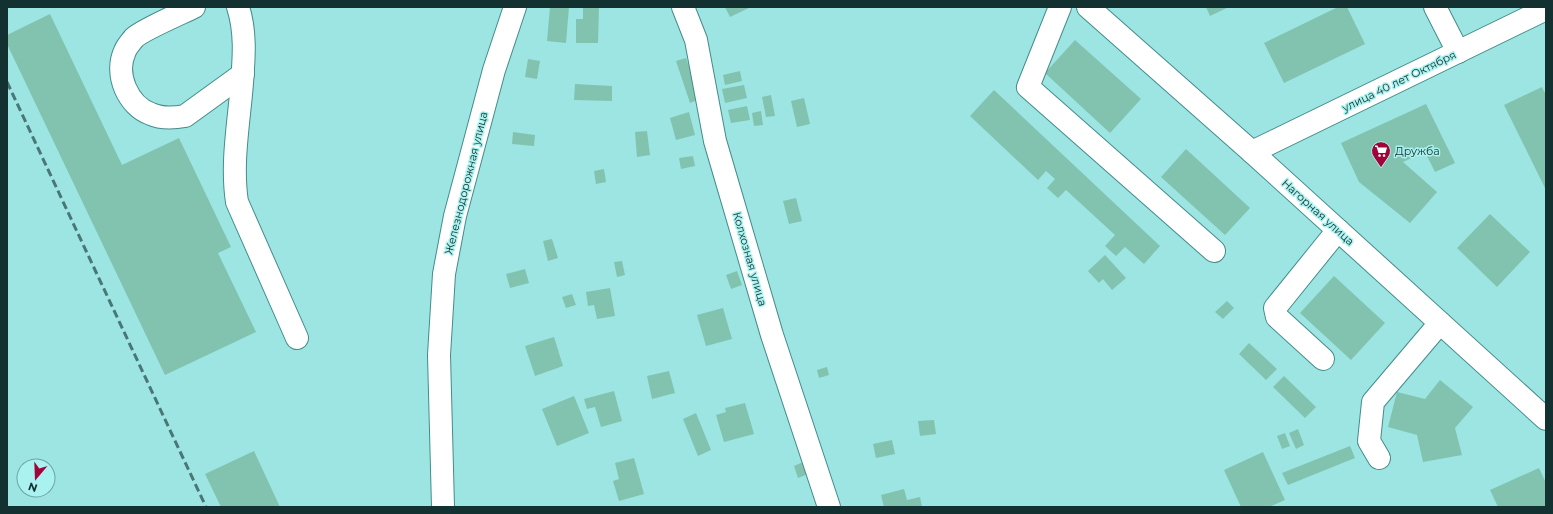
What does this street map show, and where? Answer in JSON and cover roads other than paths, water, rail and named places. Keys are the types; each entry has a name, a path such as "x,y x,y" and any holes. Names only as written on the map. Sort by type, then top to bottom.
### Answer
{"street":[{"path":"194,7 136,37 125,51 122,64 123,81 128,94 138,107 151,114 173,118 185,116 243,74"},
{"path":"238,7 244,31 245,55 235,164 237,202 297,338"},
{"name":"Железнодорожная улица","path":"443,507 439,355 444,274 455,216 494,70 515,7"},
{"name":"Колхозная улица","path":"684,7 696,40 715,140 772,336 829,507"},
{"path":"1060,7 1028,87 1214,251"},
{"name":"Нагорная улица","path":"1088,7 1252,152 1546,419"},
{"path":"1435,7 1458,52"},
{"name":"улица 40 лет Октября","path":"1252,152 1545,9"},
{"path":"1323,359 1277,317 1275,308 1338,230"},
{"path":"1378,458 1369,441 1373,402 1440,323"}],"railway":[{"path":"7,82 206,507"}],"place":[{"name":"Дружба","path":"1381,168"}]}
